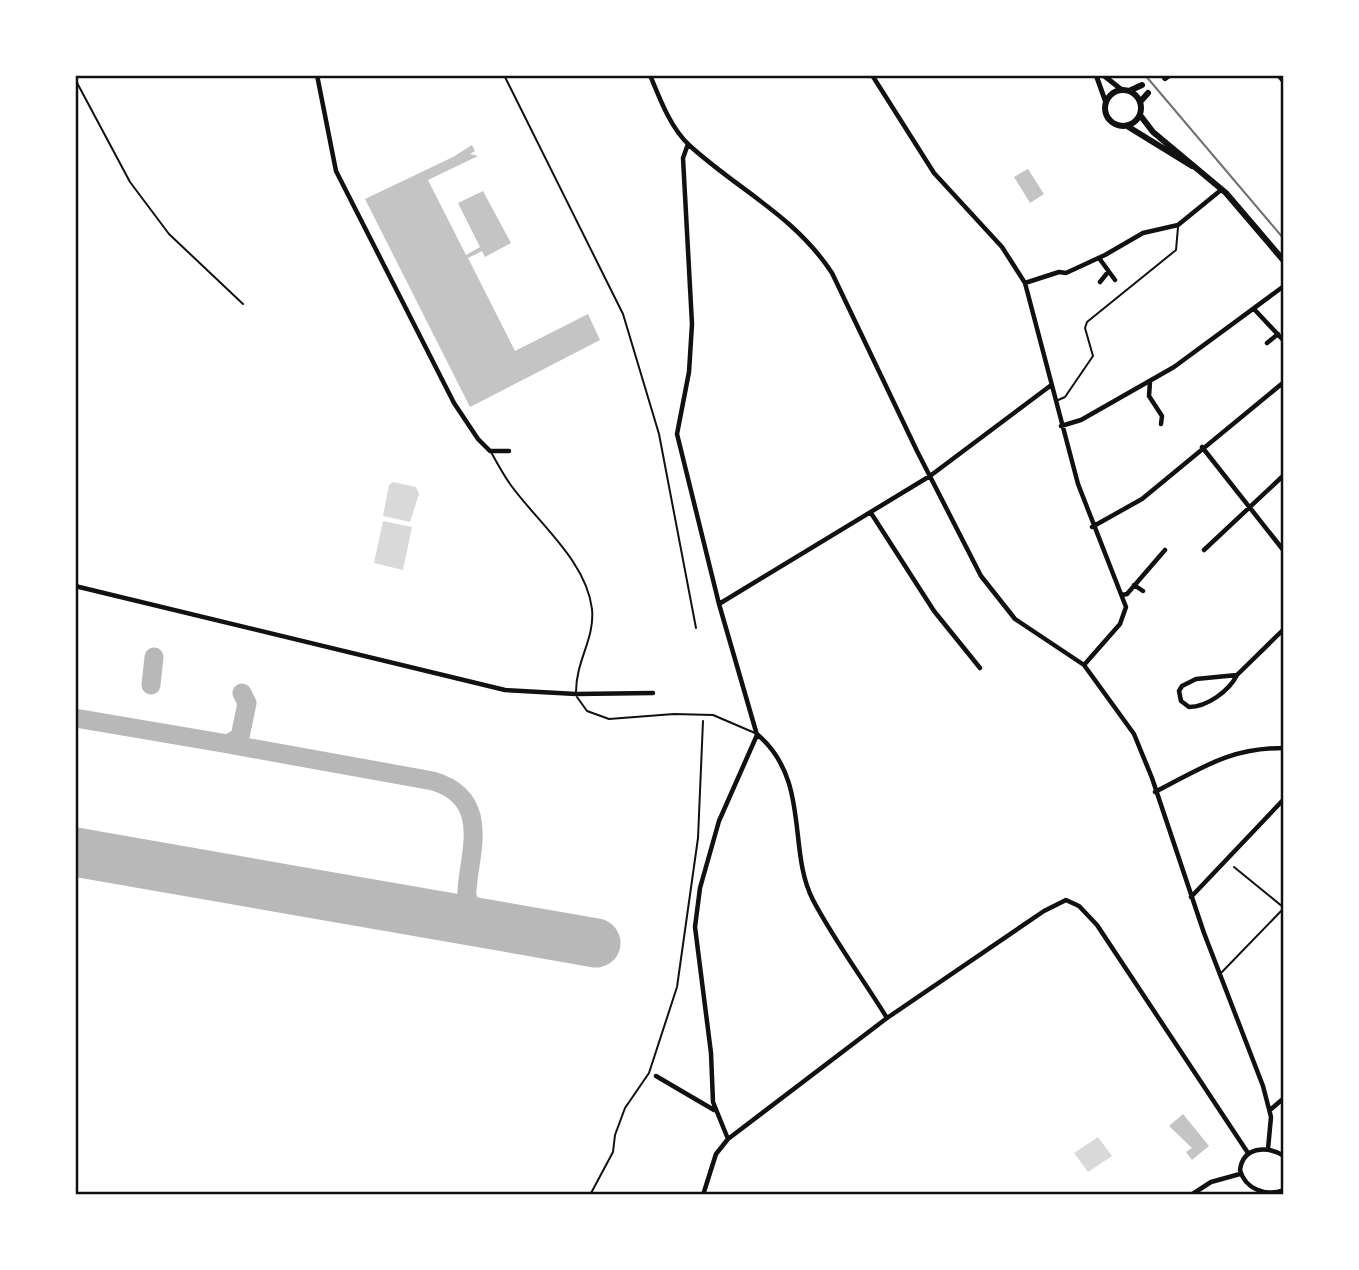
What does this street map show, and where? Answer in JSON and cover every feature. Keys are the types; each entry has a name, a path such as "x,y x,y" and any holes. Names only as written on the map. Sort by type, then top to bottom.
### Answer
{"main road":[{"path":"1280,75 1284,80"},
{"path":"1142,85 1113,94 1106,103 1109,120 1127,126 1206,174"},
{"path":"1125,90 1140,102"},
{"path":"1148,93 1140,102 1140,115 1153,132 1222,189 1284,261"},
{"path":"1127,126 1140,115"}],"street":[{"path":"317,75 336,171 454,403 478,439 490,451 509,451"},
{"path":"650,75 669,117 688,144 786,220 815,246 855,317 930,476 981,576 1001,604 1054,647 1084,665 1134,734 1270,1110 1268,1149"},
{"path":"872,75 934,173 1002,247 1025,283 1061,426 1093,527 1125,607 1123,618 1084,665"},
{"path":"1096,75 1106,103"},
{"path":"1103,75 1125,90"},
{"path":"688,144 683,158 692,334 677,434 719,604 757,734 772,750 796,806 805,873 812,898 887,1018"},
{"path":"1025,283 1059,272 1066,273 1143,233 1178,225 1222,189"},
{"path":"1099,258 1115,280"},
{"path":"1100,282 1108,272"},
{"path":"1061,426 1081,420 1151,381 1218,338 1284,286"},
{"path":"1254,309 1284,341"},
{"path":"1267,343 1278,334"},
{"path":"1151,381 1149,396 1162,416 1161,424"},
{"path":"1093,527 1142,499 1284,382"},
{"path":"719,604 930,476 1050,386"},
{"path":"1202,447 1284,551"},
{"path":"1204,550 1284,475"},
{"path":"871,513 922,595 949,633 980,668"},
{"path":"1122,595 1127,594 1165,550"},
{"path":"1134,585 1143,592"},
{"path":"75,586 505,690 576,694 653,693"},
{"path":"1237,675 1188,682 1179,691 1181,701 1188,706 1200,705 1228,688 1237,675 1284,629"},
{"path":"728,1139 715,1110 711,1053 696,945 696,913 719,821 757,734"},
{"path":"1155,792 1218,758 1247,750 1283,748 1284,734"},
{"path":"1191,897 1284,799"},
{"path":"702,1195 716,1154 728,1139 887,1018 1044,911 1057,903 1072,901 1097,925 1248,1153"},
{"path":"656,1076 715,1110"},
{"path":"1270,1110 1284,1098"},
{"path":"1282,1192 1269,1194 1249,1185 1240,1174 1241,1163 1248,1153 1268,1149 1284,1156"},
{"path":"1191,1195 1211,1182 1240,1174"},
{"path":"1249,1185 1250,1195"}],"lane":[{"path":"75,79 130,182 169,234 243,304"},
{"path":"1055,402 1065,397 1093,356 1085,328 1087,321 1176,250 1178,225"},
{"path":"490,451 509,483 580,575 592,607 592,631 576,671 576,694 587,711 609,719 674,714 713,715 757,734"},
{"path":"1220,975 1284,908 1234,867"}],"path":[{"path":"505,75 623,314 659,434 691,587 696,628"},
{"path":"590,1195 613,1152 615,1135 625,1108 649,1073 677,987 698,838 703,721"}],"shaded area":[{"path":"393,482 416,487 419,494 410,522 383,516 389,485"},
{"path":"383,521 412,527 403,570 374,563"},
{"path":"1098,1137 1112,1156 1088,1172 1074,1153"}],"building":[{"path":"472,145 475,151 470,154 478,156 428,180 466,255 480,247 458,203 483,191 511,243 485,257 482,251 468,258 515,351 588,314 600,340 470,407 365,199 453,157"},
{"path":"1028,169 1044,194 1030,203 1014,177"},
{"path":"1183,1114 1209,1146 1192,1160 1186,1152 1192,1148 1169,1126"}],"taxiway":[{"path":"151,685 154,657"},
{"path":"75,718 228,744 240,737 247,703 242,693"},
{"path":"228,744 433,781 457,793 469,810 473,830 467,894 469,911 478,923"},
{"path":"449,918 462,910 468,899"}],"runway":[{"path":"75,852 596,943"}],"railway":[{"path":"1145,75 1284,239"}]}
